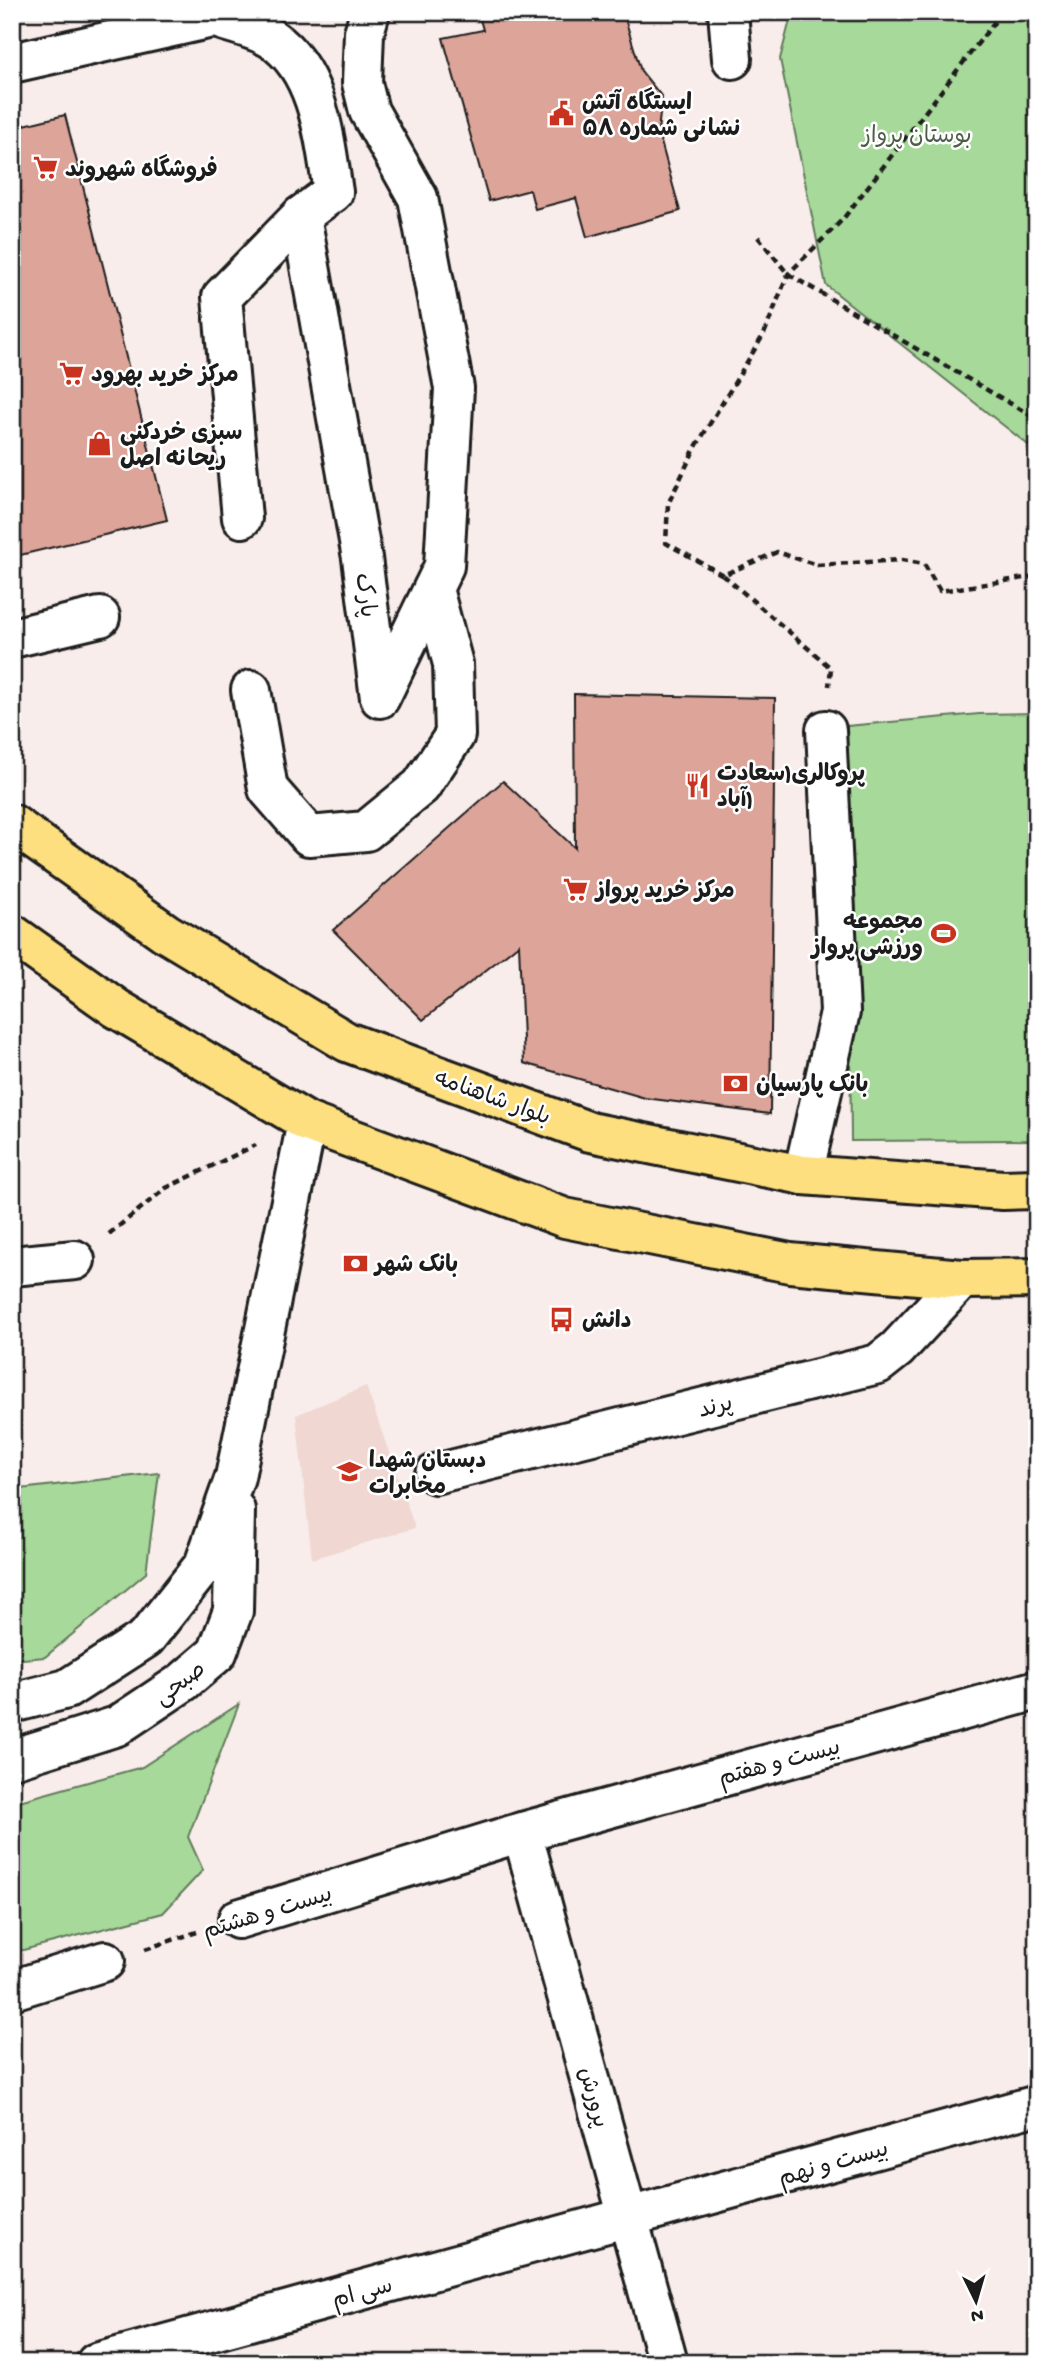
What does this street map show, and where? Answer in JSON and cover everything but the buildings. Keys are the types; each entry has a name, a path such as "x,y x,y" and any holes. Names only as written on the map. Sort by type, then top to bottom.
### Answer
{"main road":[{"name":"بلوار شاهنامه","path":"12,824 166,933 346,1042 590,1132 803,1175 1003,1190 1037,1189"},
{"path":"12,934 116,1008 307,1122 565,1218 790,1263 962,1279 1037,1278"}],"street":[{"name":"پارک","path":"301,216 362,558 380,698 444,566 454,388 418,198 369,111 362,83 364,33 370,12"},
{"path":"728,12 732,59"},
{"path":"12,63 223,14 270,37 299,63 324,130 334,192 301,216 222,297 242,518"},
{"path":"324,130 369,111"},
{"path":"251,690 268,789 309,836 366,831 421,786 455,735 453,664 433,589"},
{"path":"12,638 100,617"},
{"path":"803,1175 840,1012 826,730"},
{"name":"صبحی","path":"12,1703 67,1689 146,1638 204,1565 235,1477 307,1122"},
{"path":"12,1266 75,1260"},
{"name":"پرند","path":"435,1474 878,1364 897,1349 962,1279"},
{"name":"صبحی","path":"12,1759 117,1726 183,1682 217,1653 233,1611 235,1477"},
{"name":"بیست و هفتم","path":"522,1832 1037,1690"},
{"name":"بیست و هشتم","path":"238,1919 522,1832"},
{"name":"پرورش","path":"522,1832 668,2363"},
{"path":"12,1990 105,1961"},
{"name":"بیست و نهم","path":"629,2219 1037,2105"},
{"name":"سی ام","path":"96,2363 629,2219"}],"path":[{"path":"826,730 831,668 723,575 666,543 668,504 694,450 764,334 788,274 843,219 1002,12"},
{"path":"758,237 788,274 1037,419"},
{"path":"723,575 777,552 817,565 902,560 924,564 940,591 1037,576"},
{"path":"75,1260 166,1188 307,1122"},
{"name":"بیست و هشتم","path":"105,1961 238,1919"}],"shaded area":[{"name":"دبستان شهدا مخابرات","path":"366,1386 415,1528 312,1559 296,1415"}],"green space":[{"name":"بوستان پرواز","path":"792,12 1037,12 1037,452 826,285 780,59"},
{"name":"مجموعه ورزشی پرواز","path":"1037,713 1037,1140 851,1141 847,726 979,714"},
{"path":"159,1473 146,1573 45,1657 12,1660 12,1490"},
{"path":"239,1704 188,1837 203,1870 163,1913 12,1953 12,1803 142,1767"}],"place":[{"name":"ایستگاه آتش نشانی شماره ۵۸","path":"562,114"},
{"name":"فروشگاه شهروند","path":"45,168"},
{"name":"مرکز خرید بهرود","path":"71,373"},
{"name":"سبزی خردکنی ریحانه اصل","path":"100,444"},
{"name":"پروکالری(سعادت آباد)","path":"697,785"},
{"name":"مرکز خرید پرواز","path":"576,889"},
{"name":"مجموعه ورزشی پرواز","path":"943,933"},
{"name":"بانک پارسیان","path":"736,1083"},
{"name":"بانک شهر","path":"355,1263"},
{"name":"دانش","path":"562,1319"},
{"name":"دبستان شهدا مخابرات","path":"349,1472"}]}
